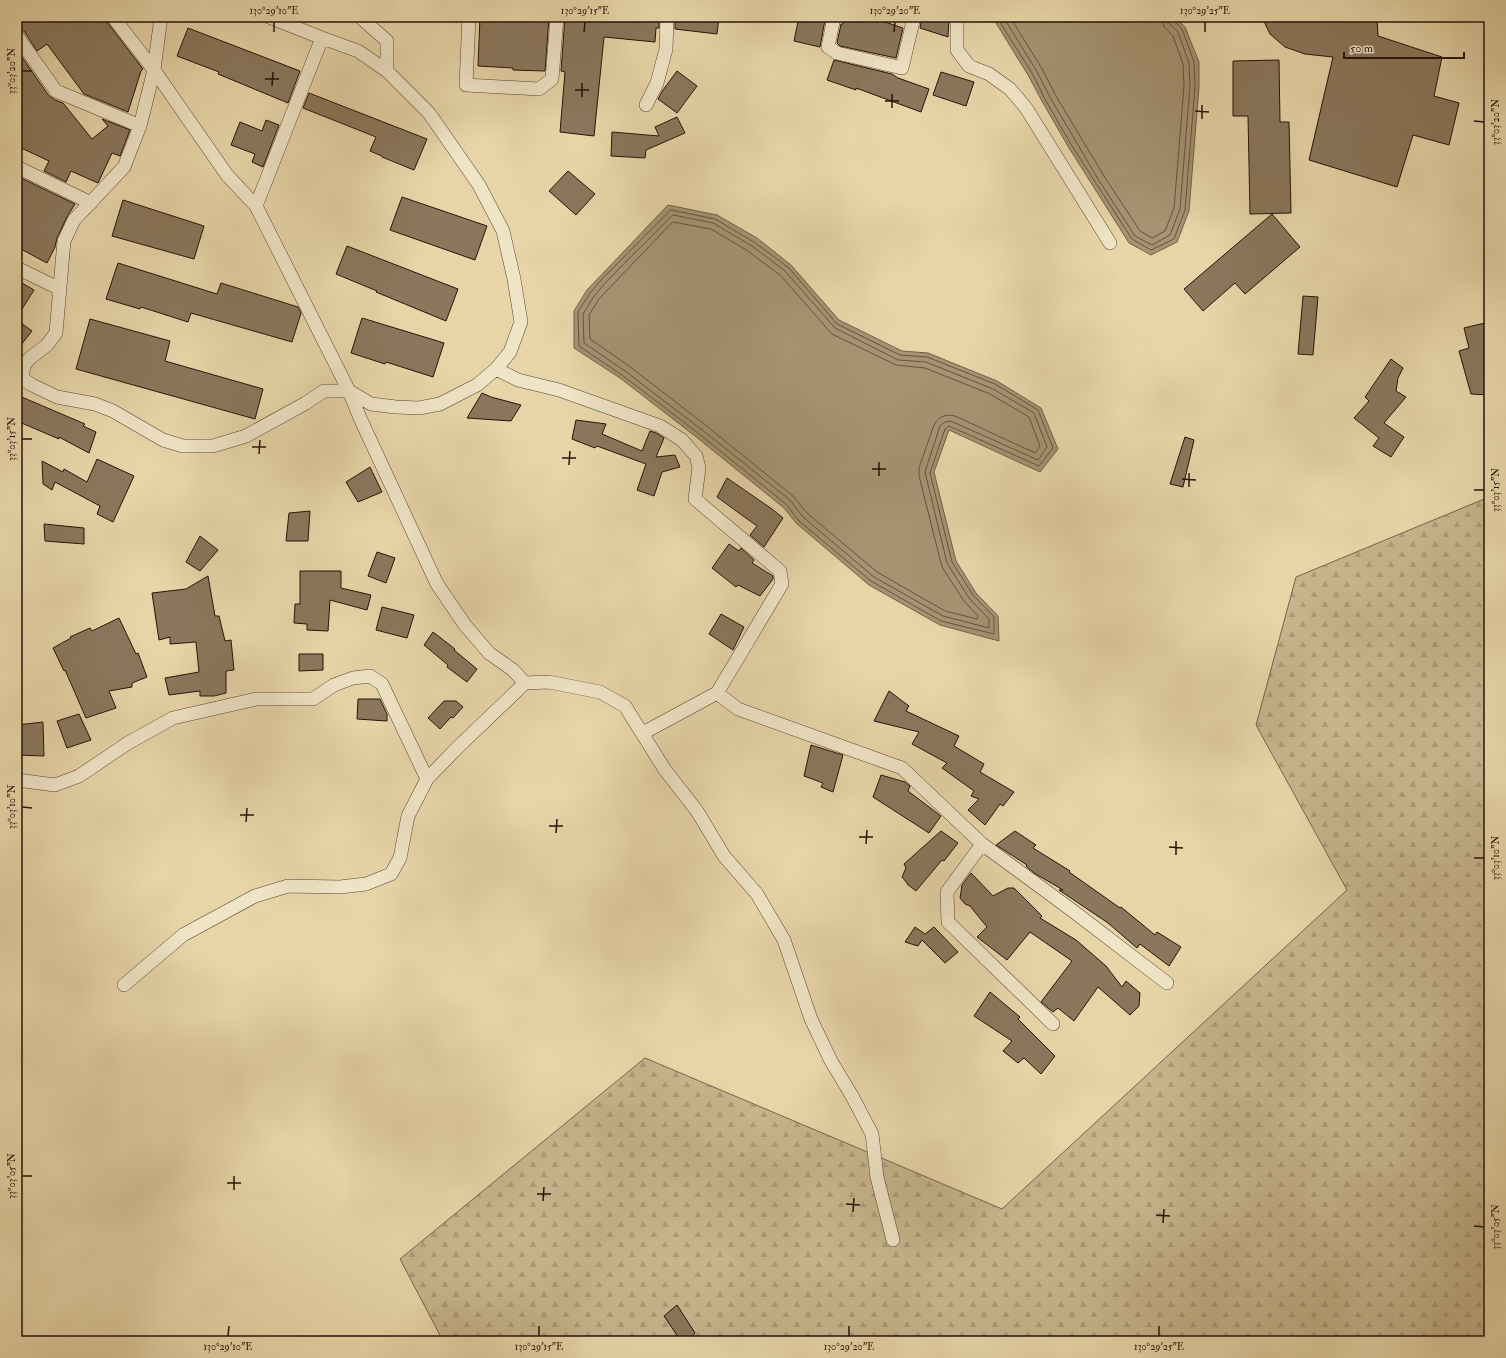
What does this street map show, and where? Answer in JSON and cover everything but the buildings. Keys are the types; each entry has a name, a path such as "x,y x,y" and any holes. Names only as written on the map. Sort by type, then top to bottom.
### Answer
{"street":[{"path":"113,17 154,70 227,175 256,206 349,390 360,418 437,584 465,625 489,653 513,670 526,683"},
{"path":"161,17 154,70 140,126 124,167 74,220 64,241 56,333 47,345 30,358 24,365 20,376 32,385 57,397 95,404 114,411 163,440 183,446 213,446 246,436 306,403 324,391 349,390 371,404 419,408 440,404 477,385 496,369 510,352 521,322 514,279 503,231 479,185 429,113 387,72 358,51 269,17"},
{"path":"360,17 387,41 387,72"},
{"path":"469,17 466,85 539,89 552,79 557,17"},
{"path":"646,105 657,83 666,49 667,17"},
{"path":"834,17 828,47 836,53 902,68 914,17"},
{"path":"957,17 957,50 969,66 989,74 1005,85 1026,108 1110,243"},
{"path":"17,36 56,91 140,126"},
{"path":"256,206 322,38"},
{"path":"17,167 91,203"},
{"path":"17,268 60,289"},
{"path":"496,369 518,380 559,390 660,426 682,440 696,456 698,468 695,499 780,571 782,584 717,692 643,733"},
{"path":"17,780 55,785 79,776 128,743 173,718 256,699 313,699 334,685 354,678 370,676 382,684 427,779"},
{"path":"124,984 183,935 255,896 288,886 340,887 366,884 391,874 400,858 408,816 427,779 456,749 526,683 549,682 600,692 625,706 665,770 698,811 724,856 757,894 784,940 811,1019 831,1061 872,1134 878,1177 893,1240"},
{"path":"717,692 738,709 902,768 982,844 1074,911 1167,983"},
{"path":"982,844 947,892 948,922 1053,1024"}],"green space":[{"path":"1489,497 1489,1341 443,1341 400,1259 645,1058 1002,1209 1347,890 1256,725 1296,577"}],"water":[{"path":"998,17 1175,17 1185,27 1199,62 1199,87 1189,211 1177,242 1151,255 1129,243 1069,148 1028,75 996,23"},
{"path":"668,205 717,215 757,238 791,265 839,320 902,351 928,353 997,381 1041,408 1058,449 1040,472 949,430 934,472 956,561 976,593 998,616 999,641 940,625 869,585 796,523 784,508 695,436 620,378 574,348 574,311 587,290"}]}
